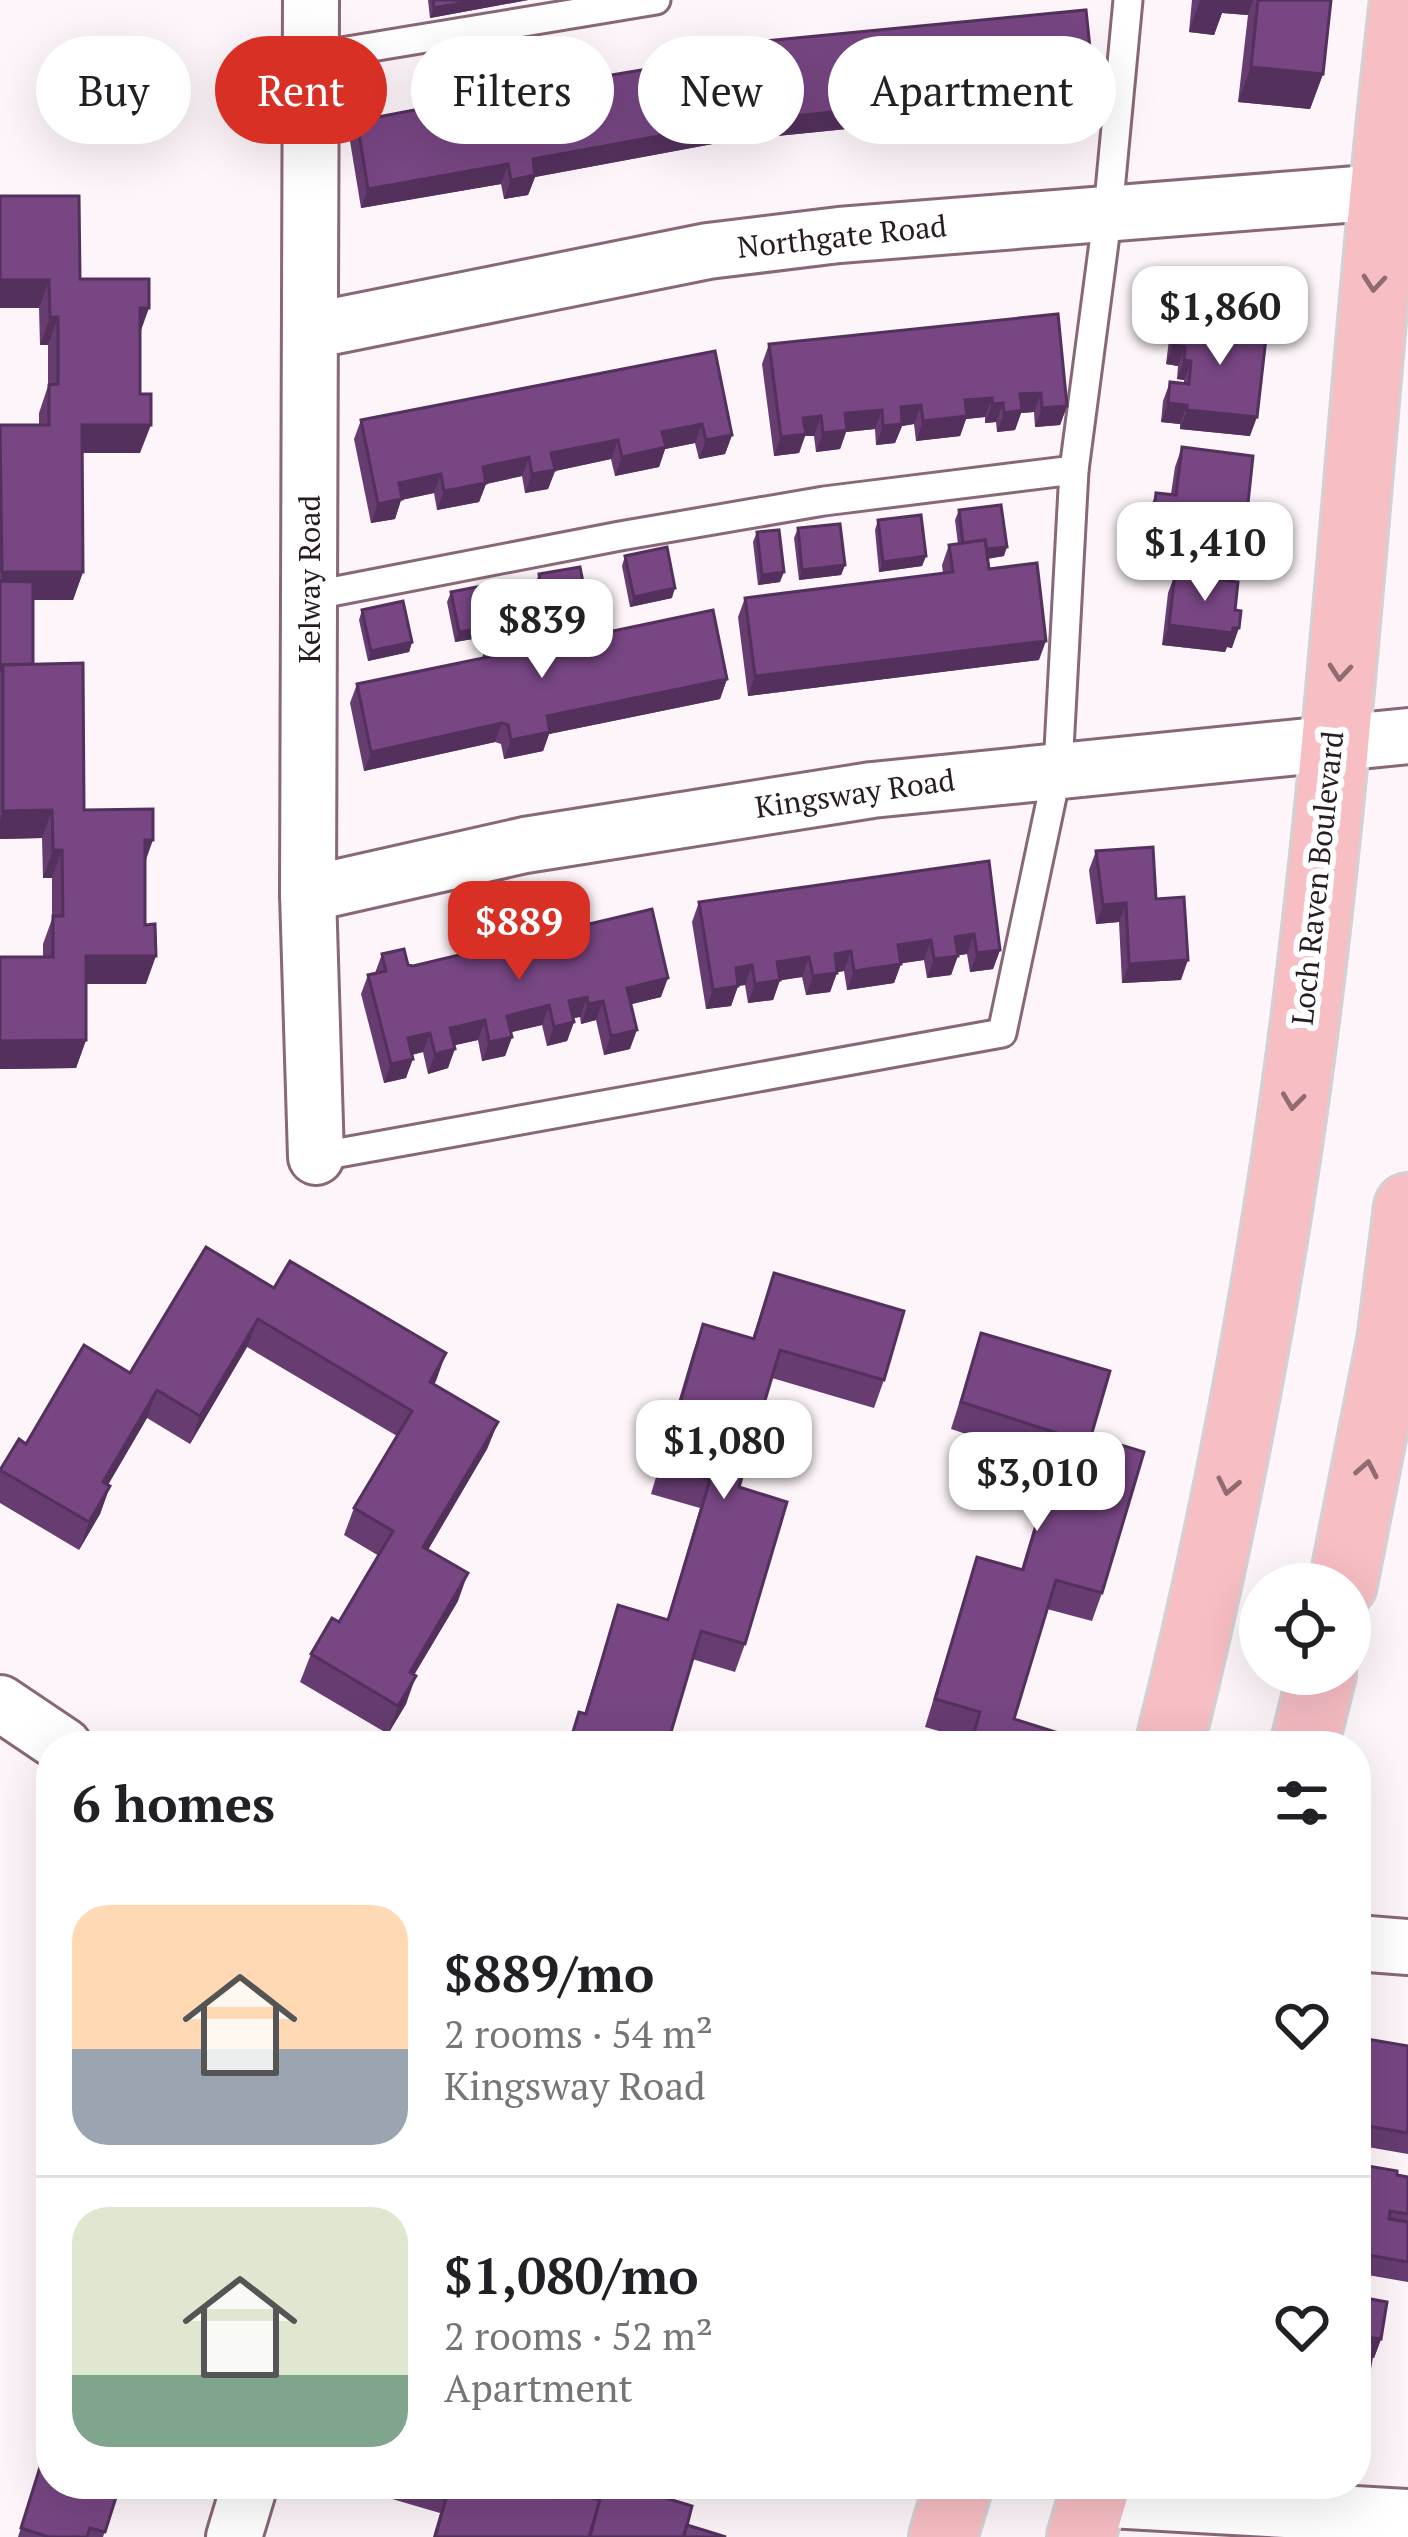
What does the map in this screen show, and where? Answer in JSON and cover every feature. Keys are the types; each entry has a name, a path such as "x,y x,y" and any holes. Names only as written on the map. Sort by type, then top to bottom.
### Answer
{"main road":[{"name":"Loch Raven Boulevard","path":"1171,1731 1238,1441 1282,1177 1334,741 1382,193 1404,0"},
{"path":"1348,1563 1399,1342 1408,1208"},
{"path":"1308,1731 1317,1695"},
{"path":"944,2537 955,2499"}],"street":[{"name":"Kelway Road","path":"310,0 311,36"},
{"name":"Kelway Road","path":"311,144 308,894 316,1157"},
{"name":"Northgate Road","path":"310,331 708,251 1108,212 1382,193"},
{"name":"Kingsway Road","path":"308,894 525,845 668,820 1058,768 1408,736"},
{"path":"0,1703 42,1731"},
{"path":"1371,1944 1408,1947"},
{"path":"234,2537 245,2499"},
{"path":"1090,2507 1408,2517"}],"lane":[{"path":"387,44 656,0"},
{"path":"316,1157 1003,1033 1058,768 1074,470 1108,212 1128,0"},
{"path":"310,596 824,501 1074,470"}],"building":[{"path":"433,0 477,0 434,8"},
{"path":"1258,0 1331,0 1323,74 1251,67"},
{"path":"1086,10 1089,36 828,36 828,113 804,115 804,37"},
{"path":"638,71 638,140 533,159 535,175 511,180 508,164 368,189 361,144 387,144 387,115 411,111 411,144 614,144 614,75"},
{"path":"0,196 79,196 80,279 149,279 149,308 140,308 140,394 151,394 151,425 82,425 83,572 2,572 0,425 49,425 49,385 58,384 58,317 50,317 49,280 0,280"},
{"path":"1058,314 1067,406 1042,408 1041,393 1020,394 1022,410 1004,413 1003,403 992,404 992,398 965,400 967,416 923,421 921,405 901,407 902,424 883,426 882,410 845,413 847,430 823,433 821,416 803,418 806,434 781,437 769,344"},
{"path":"1176,321 1267,329 1257,417 1187,410 1187,405 1168,403 1170,382 1189,384 1191,361 1184,360 1185,347 1173,345"},
{"path":"715,351 732,435 706,440 702,424 662,432 666,447 622,457 618,440 551,453 555,470 532,474 529,457 483,467 486,483 444,491 441,474 399,483 402,499 378,504 361,420"},
{"path":"1182,447 1253,456 1244,541 1152,530 1156,493 1176,495"},
{"path":"1001,505 1007,547 987,549 985,540 963,543 959,510"},
{"path":"921,515 926,556 883,562 878,520"},
{"path":"840,524 845,565 802,570 798,528"},
{"path":"779,530 784,572 762,575 757,532"},
{"path":"985,540 989,569 1037,563 1046,641 755,676 745,598 953,572 949,545"},
{"path":"667,547 675,588 634,597 625,556"},
{"path":"580,567 588,607 546,615 539,574"},
{"path":"1175,574 1238,582 1235,610 1241,611 1239,628 1232,633 1169,625"},
{"path":"0,581 33,582 33,664 3,665 0,672"},
{"path":"492,584 500,625 459,632 451,592"},
{"path":"403,601 412,642 371,651 362,610"},
{"path":"713,610 727,679 547,716 550,732 511,740 508,725 502,723 371,752 357,684 493,656 489,636 527,628 532,648"},
{"path":"83,663 84,810 153,809 153,840 145,840 145,925 155,924 156,956 86,956 86,1040 0,1041 0,957 53,957 53,916 63,916 62,850 53,850 52,810 3,811 3,665"},
{"path":"1153,847 1156,899 1184,897 1188,960 1129,964 1126,903 1103,905 1096,851"},
{"path":"989,861 1000,950 977,953 974,934 955,937 958,956 934,959 931,940 898,945 901,964 854,971 851,951 835,954 837,973 813,976 809,957 777,962 780,980 755,984 752,965 736,968 738,986 713,990 699,902"},
{"path":"652,909 668,978 627,988 637,1030 611,1036 603,1001 588,1004 587,997 569,1001 574,1022 554,1027 549,1005 507,1016 512,1037 489,1042 485,1020 450,1028 455,1049 435,1054 430,1033 408,1038 413,1059 391,1064 368,975 386,971 382,954 404,949 408,965 413,966"},
{"path":"206,1247 274,1288 290,1261 446,1353 430,1382 498,1422 423,1547 468,1573 410,1672 416,1676 398,1706 311,1654 332,1618 339,1622 393,1531 354,1508 412,1411 258,1319 200,1416 157,1390 103,1482 110,1486 89,1522 0,1470 19,1439 26,1444 84,1345 130,1373"},
{"path":"774,1273 904,1311 884,1380 780,1350 739,1487 787,1502 745,1644 701,1631 671,1731 573,1731 579,1712 586,1714 618,1605 668,1620 710,1480 662,1466 703,1324 754,1339"},
{"path":"981,1333 1110,1371 1091,1436 1144,1452 1102,1593 1056,1580 1014,1719 1052,1731 974,1731 980,1712 935,1699 977,1557 1023,1570 1063,1435 961,1402"},
{"path":"1371,2040 1408,2046 1408,2133 1371,2127"},
{"path":"1371,2167 1408,2177 1408,2214 1390,2211 1389,2219 1408,2222 1408,2262 1371,2256"},
{"path":"1371,2299 1387,2302 1381,2339 1371,2338"},
{"path":"36,2480 36,2499 115,2499 105,2532 90,2528 87,2537 49,2537 21,2528"},
{"path":"446,2499 600,2500 589,2537 435,2537"},
{"path":"600,2499 669,2499 692,2506 684,2537 687,2525 683,2537 590,2537"},
{"path":"687,2525 726,2537 684,2537"}]}
